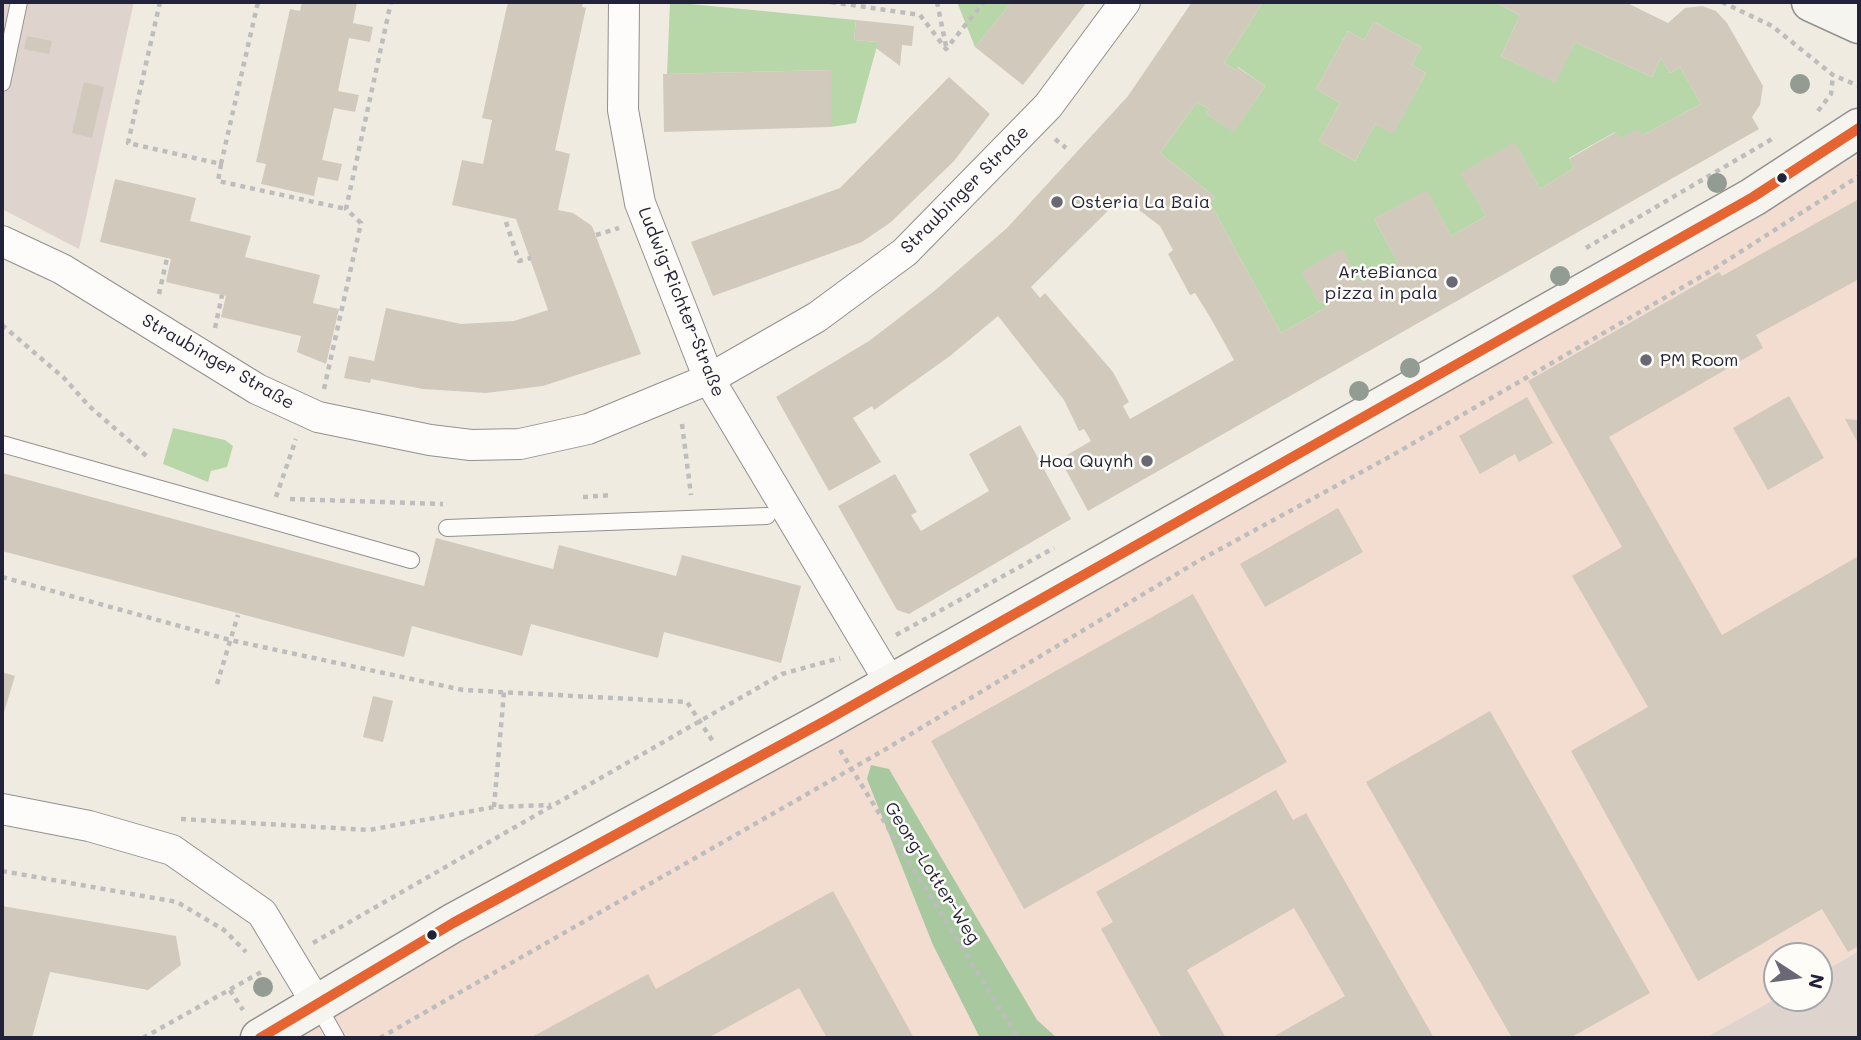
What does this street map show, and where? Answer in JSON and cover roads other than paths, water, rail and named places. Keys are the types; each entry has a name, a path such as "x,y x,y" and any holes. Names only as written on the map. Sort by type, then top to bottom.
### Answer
{"main road":[{"path":"1811,2 1859,24"},
{"path":"260,1038 453,923 825,721 1753,197 1859,128"}],"street":[{"name":"Ludwig-Richter-Straße","path":"624,2 623,110 640,203 709,379 891,684"},
{"name":"Straubinger Straße","path":"2,241 62,269 257,389 310,414 430,440 471,445 520,444 588,429 709,379 817,317 905,252 1048,106 1125,2"},
{"path":"2,809 89,826 172,850 262,913 317,1004"}],"lane":[{"path":"2,83 19,2"},
{"path":"2,444 411,560"},
{"path":"447,527 767,516"},
{"path":"317,1004 336,1038"}],"place":[{"name":"Osteria La Baia","path":"1057,202"},
{"name":"ArteBianca pizza in pala","path":"1452,282"},
{"name":"PM Room","path":"1646,360"},
{"name":"Hoa Quynh","path":"1147,461"}]}
